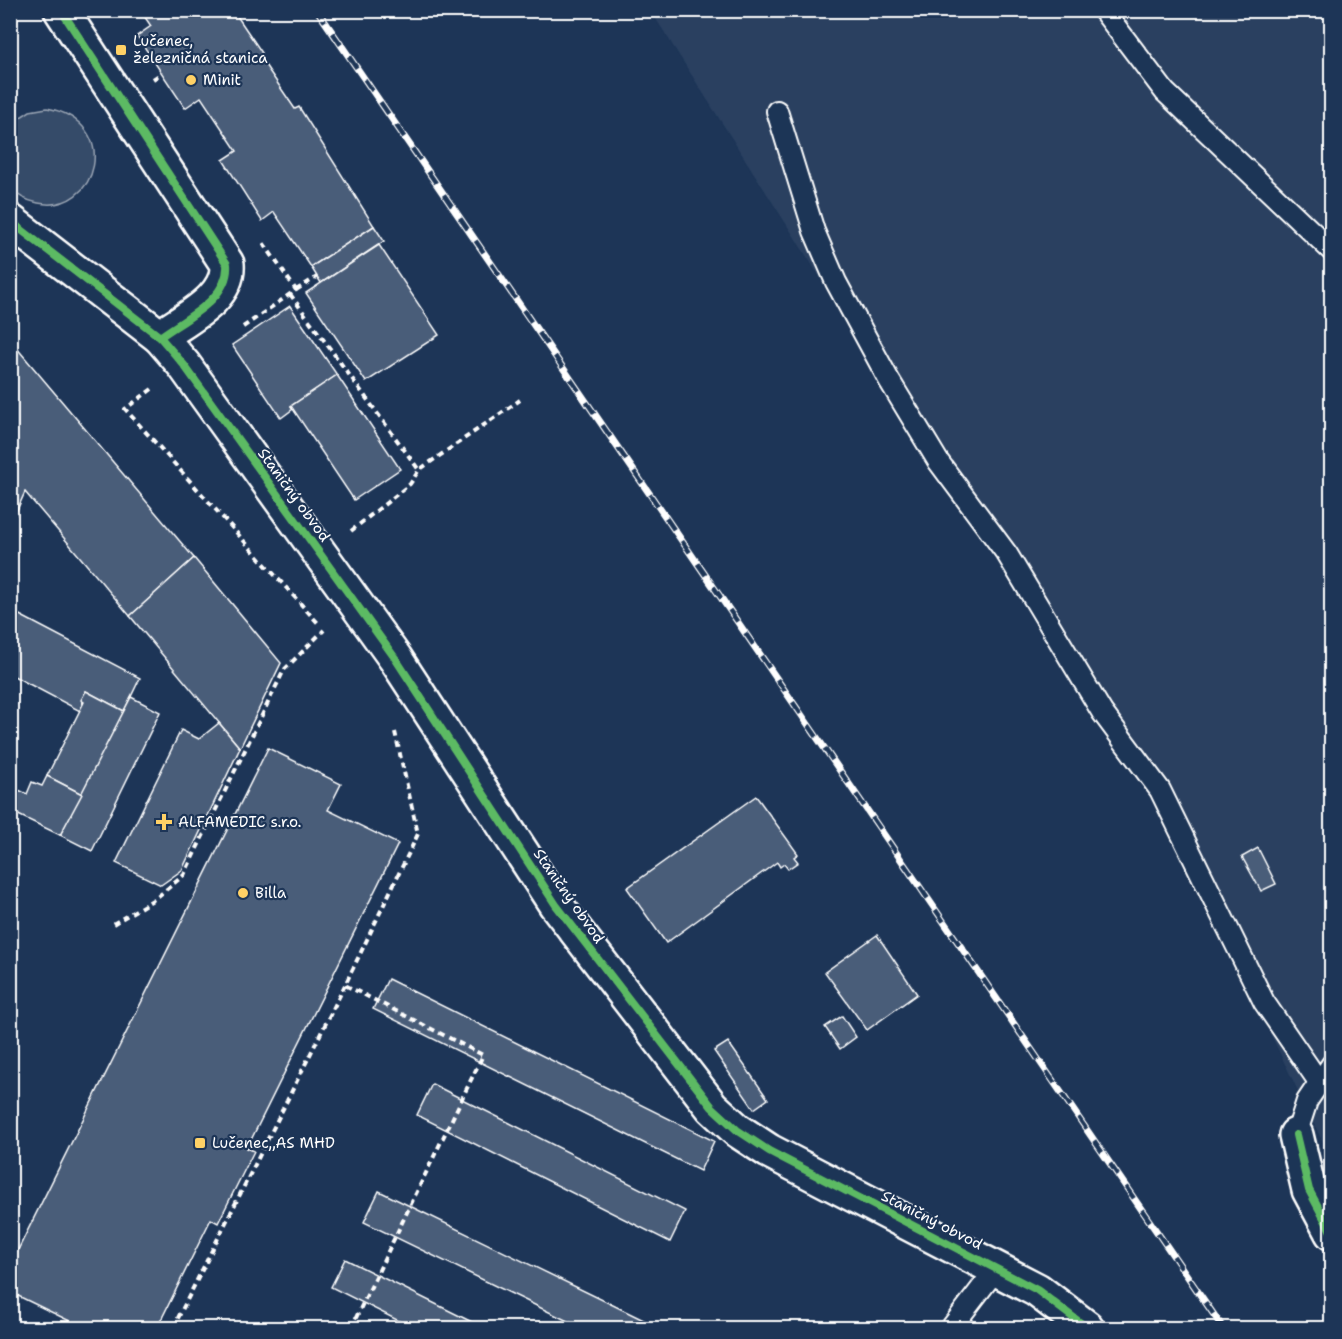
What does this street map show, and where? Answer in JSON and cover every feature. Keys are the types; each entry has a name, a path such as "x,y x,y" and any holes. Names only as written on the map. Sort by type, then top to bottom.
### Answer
{"street":[{"path":"61,10 226,264 228,274 221,291 160,337"},
{"name":"Staničný obvod","path":"10,221 160,337 184,366 395,658 556,905 712,1107 737,1130 769,1151 1037,1290 1087,1329"},
{"path":"1296,1135 1309,1190 1332,1233"}],"lane":[{"path":"1103,10 1165,92 1332,250"},
{"path":"777,111 814,231 836,282 889,380 938,462 1007,554 1102,712 1160,790 1264,1002 1319,1082"},
{"path":"1296,1135 1307,1101 1332,1064"},
{"path":"951,1329 997,1268"}],"path":[{"path":"148,70 159,89"},
{"path":"153,79 162,73"},
{"path":"256,234 296,290"},
{"path":"236,332 317,276"},
{"path":"290,294 419,470"},
{"path":"184,366 125,409 332,639"},
{"path":"318,552 359,525 410,484 419,470 520,400"},
{"path":"113,924 156,898 184,875 284,670 324,630"},
{"path":"173,1329 418,834 393,721"},
{"path":"345,985 483,1055 351,1329"}],"shaded area":[{"path":"651,11 1331,11 1331,1159 1175,836"},
{"path":"47,108 71,117 86,131 93,148 94,166 87,182 75,195 59,203 31,201 20,196 11,188 10,124 30,111"}],"building":[{"path":"140,10 233,10 262,53 259,56 295,109 299,107 374,226 311,267 274,212 262,221 223,160 237,151 201,97 185,108 137,36 151,26"},
{"path":"374,226 384,241 321,283 311,267"},
{"path":"379,245 439,335 366,382 306,293"},
{"path":"290,306 337,375 291,406 293,409 281,418 232,345"},
{"path":"10,340 194,558 130,616 25,492 10,526"},
{"path":"337,375 400,469 354,500 291,406"},
{"path":"194,558 281,663 240,748 130,616"},
{"path":"10,610 140,678 124,711 86,691 80,711 10,674"},
{"path":"86,691 124,711 82,794 47,776 84,702 81,700"},
{"path":"131,697 160,712 92,851 60,835"},
{"path":"219,723 240,748 182,870 161,885 116,863 181,730 199,739"},
{"path":"268,748 341,784 328,810 398,844 247,1148 254,1151 218,1223 211,1219 157,1328 84,1328 10,1292 10,1266"},
{"path":"47,776 82,794 60,835 10,811 10,786 27,794 32,782 42,786"},
{"path":"756,796 798,854 794,857 798,862 788,869 784,864 780,867 777,862 666,943 627,888"},
{"path":"1258,848 1276,884 1261,891 1242,857"},
{"path":"877,935 917,994 867,1030 825,972"},
{"path":"388,979 714,1141 700,1171 373,1009"},
{"path":"842,1016 856,1037 840,1049 825,1027"},
{"path":"728,1042 768,1099 754,1109 714,1051"},
{"path":"432,1084 685,1211 670,1242 417,1115"},
{"path":"379,1191 660,1328 582,1328 364,1222"},
{"path":"345,1259 484,1328 413,1328 331,1287"}],"railway":[{"path":"317,10 1223,1328"}],"cycle path":[{"path":"61,10 227,264 226,276 221,288 213,298 204,307 160,337"},
{"path":"10,221 160,337 184,365 395,658 556,905 712,1107 737,1130 769,1151 1037,1290 1087,1328"},
{"path":"1296,1135 1309,1190 1332,1233"}],"place":[{"name":"Lučenec, železničná stanica","path":"121,50"},
{"name":"Minit","path":"191,80"},
{"name":"ALFAMEDIC s.r.o.","path":"164,822"},
{"name":"Billa","path":"243,893"},
{"name":"Lučenec,,AS MHD","path":"200,1143"}]}
